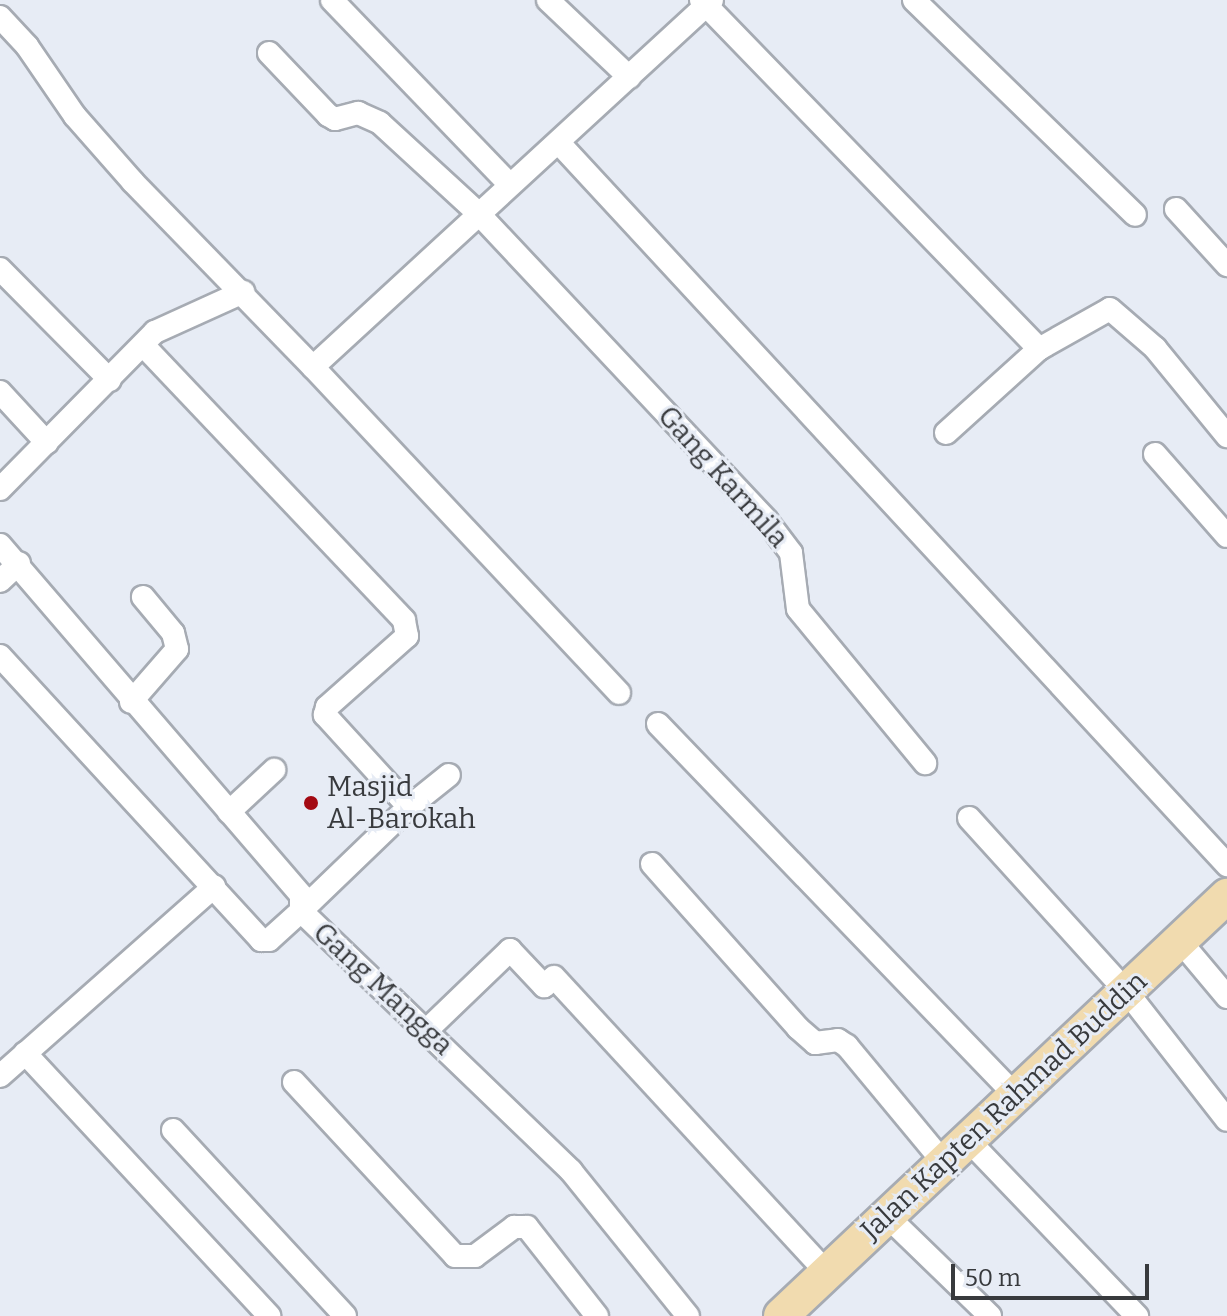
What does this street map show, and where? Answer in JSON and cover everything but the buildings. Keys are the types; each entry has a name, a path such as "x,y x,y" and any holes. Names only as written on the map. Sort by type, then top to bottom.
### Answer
{"main road":[{"name":"Jalan Kapten Rahmad Buddin","path":"786,1314 1180,941 1224,906"}],"street":[{"path":"332,0 509,184"},
{"path":"548,0 629,77"},
{"path":"914,0 1135,215"},
{"path":"313,367 509,184 559,143 707,2 1039,349"},
{"path":"0,17 27,46 75,116 619,693"},
{"name":"Gang Karmila","path":"269,53 328,115 335,119 358,113 380,123 479,214 767,521 791,553 798,609 925,763"},
{"path":"559,143 1227,865"},
{"path":"1176,209 1227,265"},
{"path":"0,269 110,380"},
{"path":"0,489 155,332 243,292"},
{"path":"946,433 1039,349 1110,309 1155,348 1227,436"},
{"path":"143,345 404,620 407,636 327,707 325,715 409,807"},
{"path":"0,392 47,443"},
{"path":"1155,454 1227,536"},
{"name":"Gang Mangga","path":"0,545 19,563 131,702 301,895 301,911 428,1029 571,1171 688,1316"},
{"path":"0,581 19,563"},
{"path":"131,702 177,649 173,633 143,597"},
{"path":"0,656 261,940 269,940 409,807 449,775"},
{"path":"658,724 1028,1087"},
{"path":"229,812 274,770"},
{"path":"969,818 1127,992 1227,1120"},
{"path":"652,864 798,1028 815,1043 838,1040 847,1046 945,1164"},
{"path":"0,1076 214,887"},
{"path":"1180,941 1227,997"},
{"path":"428,1029 510,950 544,986 554,977 827,1273"},
{"path":"25,1053 269,1316"},
{"path":"294,1082 455,1256 475,1256 514,1227 527,1227 597,1316"},
{"path":"173,1130 345,1316"},
{"path":"969,1141 1137,1316"},
{"path":"888,1217 990,1316"}],"place":[{"name":"Masjid Al-Barokah","path":"311,803"}]}
